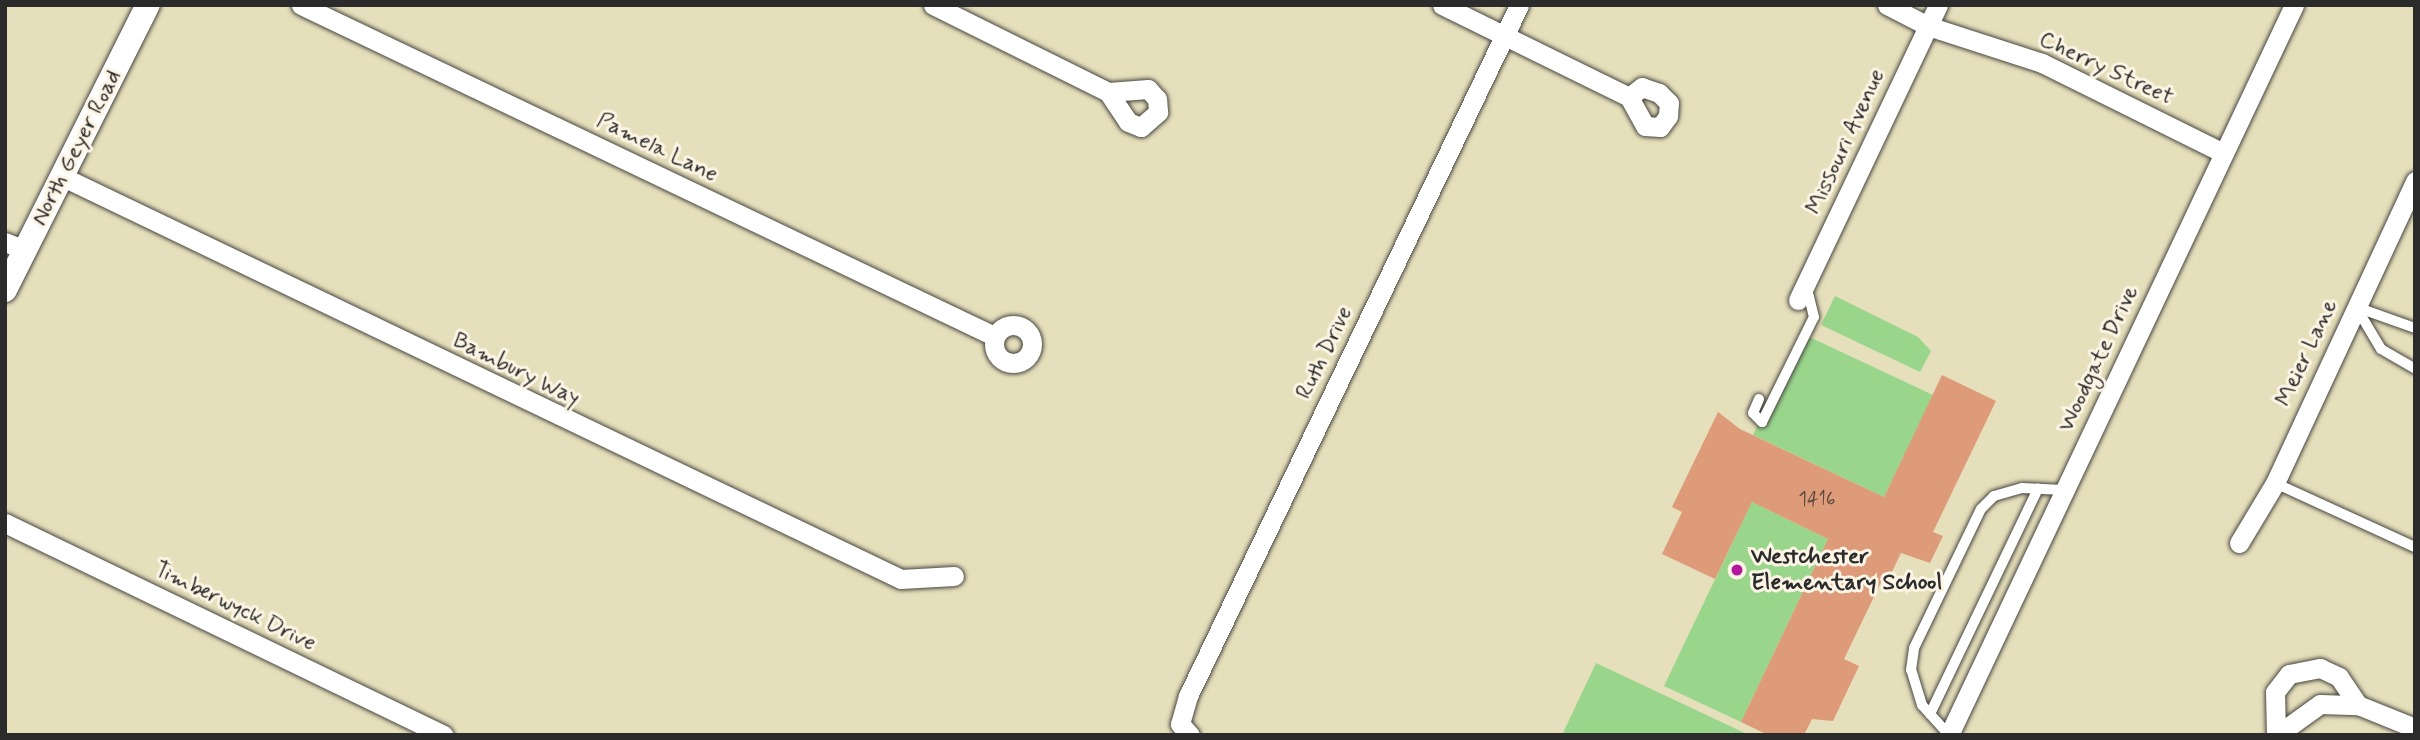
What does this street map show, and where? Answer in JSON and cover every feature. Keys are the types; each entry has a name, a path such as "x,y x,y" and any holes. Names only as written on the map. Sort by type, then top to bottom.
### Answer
{"street":[{"name":"North Geyer Road","path":"5,290 15,246 63,177 148,5"},
{"name":"Pamela Lane","path":"301,5 992,335"},
{"path":"933,5 1108,92"},
{"path":"1442,5 1629,97"},
{"name":"Ruth Drive","path":"1185,730 1519,5"},
{"name":"Cherry Street","path":"1887,5 1928,26 2042,63 2223,153"},
{"name":"Missouri Avenue","path":"1802,291 1938,5"},
{"name":"Woodgate Drive","path":"1949,735 2294,5"},
{"name":"Bambury Way","path":"63,177 901,579 954,576"},
{"name":"Meier Lane","path":"2239,543 2275,483 2415,181"},
{"name":"Timberwyck Drive","path":"5,523 443,735"},
{"path":"2277,735 2276,692 2288,674 2320,668 2339,677 2358,705"},
{"path":"2277,735 2320,704 2358,705 2415,728"}],"lane":[{"path":"1759,399 1753,413 1762,422 1814,317 1802,291"},
{"path":"2356,306 2415,328"},
{"path":"2356,306 2381,349 2415,369"},
{"path":"2275,483 2415,547"},
{"path":"1930,714 2038,489"},
{"path":"1949,735 1930,714 1911,670 1914,648 1969,532 1994,496 2038,489 2064,490"}],"green space":[{"path":"1835,296 1918,337 1931,351 1920,372 1821,325"},
{"path":"1801,333 1933,395 1884,497 1753,435"},
{"path":"1752,502 1828,539 1741,722 1664,686"},
{"path":"1596,663 1749,735 1562,735"}],"building":[{"path":"1942,375 1996,401 1933,532 1943,536 1930,563 1901,553 1888,580 1883,578 1844,659 1859,666 1833,721 1812,719 1804,735 1768,735 1741,722 1828,539 1752,502 1715,579 1662,554 1682,512 1672,507 1718,412 1740,429 1884,497"}],"place":[{"name":"Westchester Elementary School","path":"1737,570"}]}
